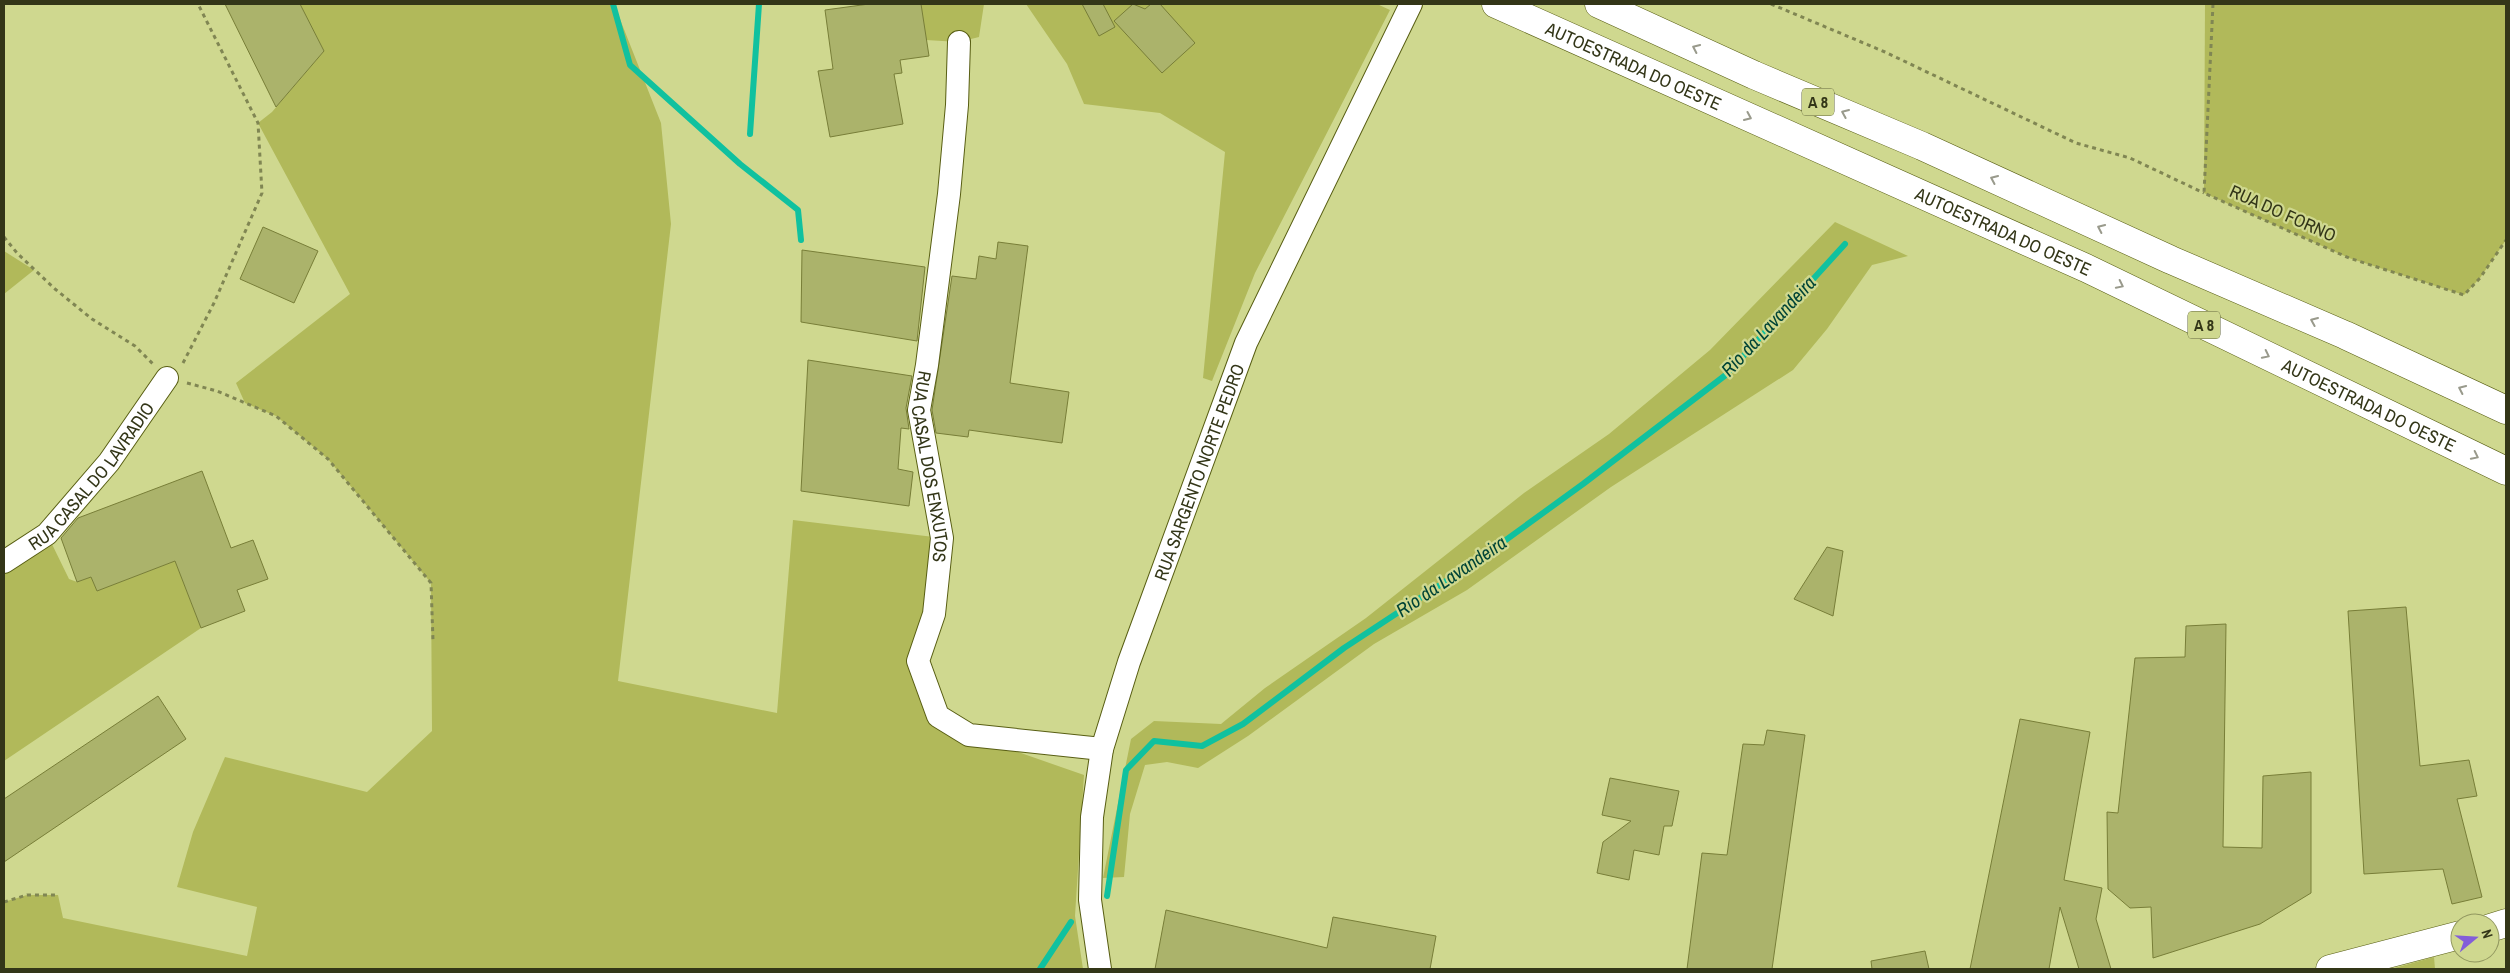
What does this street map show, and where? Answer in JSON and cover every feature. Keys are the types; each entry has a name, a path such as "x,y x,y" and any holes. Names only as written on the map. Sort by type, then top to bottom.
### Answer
{"main road":[{"name":"AUTOESTRADA DO OESTE","path":"1496,4 2086,268 2506,471"},
{"name":"A 8","path":"1599,4 1754,75 1922,146 2171,260 2345,334 2506,410"},
{"path":"2330,969 2450,938"}],"street":[{"name":"RUA SARGENTO NORTE PEDRO","path":"1100,969 1092,916 1090,860 1096,780 1102,748 1132,653 1246,343 1407,11"},
{"name":"RUA CASAL DOS ENXUTOS","path":"959,42 957,105 949,194 927,365 919,410 942,538 934,614 918,661 938,716 969,735 1102,748"},
{"name":"RUA CASAL DO LAVRADIO","path":"4,562 47,534 109,462 167,378"}],"path":[{"path":"167,378 186,360 214,303 262,193 258,123 198,4"},
{"path":"1771,4 1884,52 2076,143 2130,158 2204,192"},
{"name":"RUA DO FORNO","path":"2214,4 2204,192 2349,258 2464,295 2480,278 2506,240"},
{"path":"4,237 16,253 55,289 92,319 135,346 167,378 217,391 276,416 328,459 431,583 433,641"},
{"path":"4,902 27,895 58,896"}],"green space":[{"path":"300,4 614,4 661,123 671,224 618,681 777,713 793,520 942,538 918,661 938,716 969,735 1084,775 1075,916 1083,969 4,969 4,902 27,895 58,895 63,918 247,956 257,907 177,887 193,832 225,757 367,792 432,731 431,583 328,459 276,416 245,403 236,383 350,294 258,123 272,112 324,51"},
{"path":"921,4 984,4 979,37 959,42 926,40"},
{"path":"1026,4 1377,4 1390,10 1255,273 1212,381 1203,378 1225,152 1160,113 1084,104 1067,64"},
{"path":"2205,4 2506,4 2506,240 2480,278 2464,295 2349,258 2204,193"},
{"path":"1835,222 1908,256 1872,265 1827,329 1793,370 1611,487 1467,590 1374,644 1248,736 1198,768 1167,762 1145,765 1130,814 1124,877 1103,878 1131,739 1154,721 1221,724 1265,688 1366,618 1524,493 1609,434 1710,350"},
{"path":"4,251 34,270 4,294"},
{"path":"47,534 69,579 77,582 91,577 97,591 175,561 201,628 4,761 4,562"},
{"path":"2434,957 2435,969 2391,969"}],"building":[{"path":"225,4 300,4 324,51 276,107"},
{"path":"869,4 921,4 929,56 900,60 902,73 894,74 903,124 830,137 818,71 833,69 825,10"},
{"path":"1082,4 1103,4 1115,27 1099,36"},
{"path":"1133,4 1145,9 1151,4 1160,4 1195,43 1162,73 1114,21"},
{"path":"263,227 318,251 294,303 240,279"},
{"path":"998,242 1028,246 1010,383 1069,392 1062,443 969,430 968,437 936,433 932,410 952,276 976,279 979,256 996,259"},
{"path":"802,250 925,267 917,341 801,322"},
{"path":"808,360 912,376 906,408 909,429 901,428 898,469 913,472 909,506 801,491"},
{"path":"202,471 231,548 253,540 268,579 237,590 245,611 201,628 175,561 97,591 91,577 77,582 61,538 78,518"},
{"path":"1827,547 1843,551 1833,616 1794,599"},
{"path":"2406,607 2420,766 2469,760 2477,796 2457,799 2482,897 2452,904 2443,869 2364,874 2348,611"},
{"path":"2226,624 2223,847 2262,848 2263,776 2311,772 2311,893 2260,924 2153,958 2151,907 2130,908 2108,889 2107,812 2118,813 2135,658 2185,657 2186,626"},
{"path":"158,696 186,739 4,862 4,799"},
{"path":"2020,719 2090,732 2064,880 2102,888 2096,919 2111,969 2079,969 2060,907 2049,969 1970,969"},
{"path":"1767,730 1805,735 1772,969 1687,969 1702,853 1727,855 1743,744 1764,745"},
{"path":"1610,778 1679,791 1672,826 1664,826 1659,855 1634,850 1629,880 1597,873 1603,842 1631,821 1602,815"},
{"path":"1166,910 1327,948 1333,917 1436,936 1430,969 1155,969"},
{"path":"1925,951 1929,969 1872,969 1871,961"}],"waterway":[{"path":"613,4 630,65 740,164 798,210 801,240"},
{"path":"750,134 759,4"},
{"name":"Rio da Lavandeira","path":"1107,896 1126,770 1154,741 1202,746 1243,724 1344,648 1481,558 1583,484 1727,374 1845,244"},
{"name":"Rio da Lavandeira","path":"1040,969 1071,922"}]}
